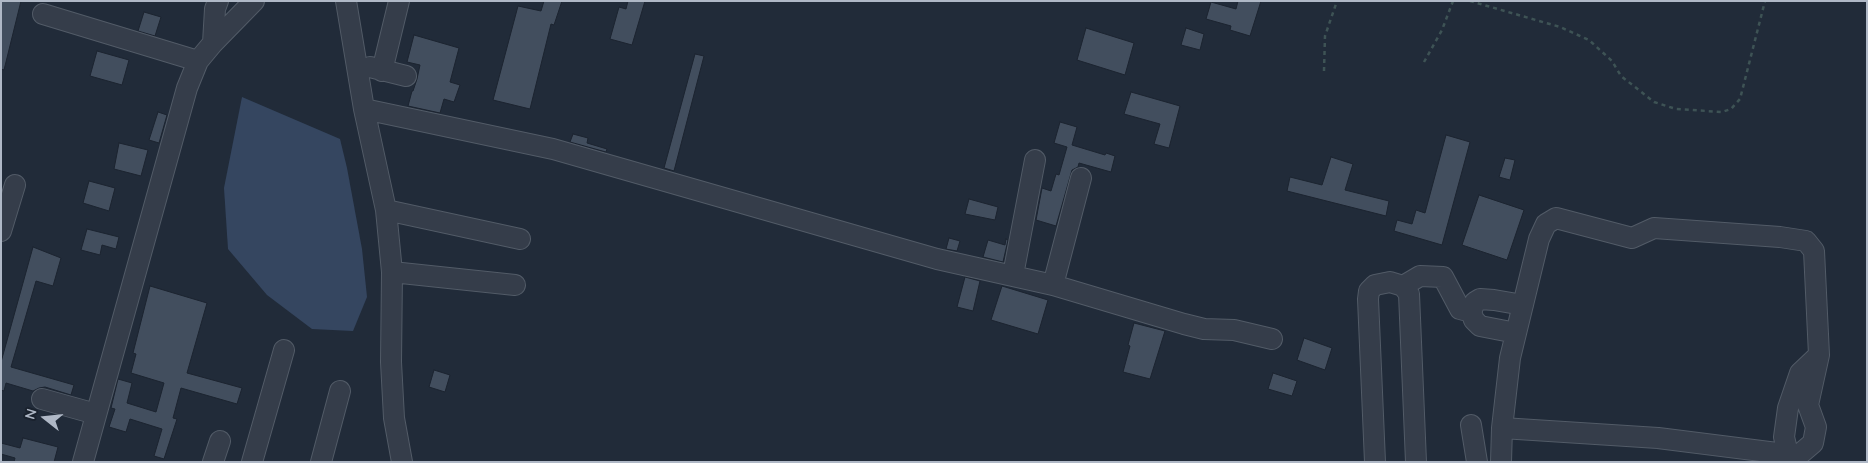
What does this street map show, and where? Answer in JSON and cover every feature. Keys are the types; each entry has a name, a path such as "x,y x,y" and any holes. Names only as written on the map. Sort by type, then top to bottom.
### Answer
{"street":[{"path":"213,43 215,9 218,1"},
{"path":"83,462 184,98 198,61 254,1"},
{"path":"346,1 364,109 386,210 392,272 391,362 394,418 402,462"},
{"path":"382,71 399,1"},
{"path":"43,14 198,61"},
{"path":"356,63 406,76"},
{"path":"364,109 553,149 937,259 1053,285 1204,329 1234,330 1272,339"},
{"path":"1014,276 1035,160"},
{"path":"1053,285 1081,178"},
{"path":"1,231 4,211 15,185"},
{"path":"386,210 520,239"},
{"path":"1500,462 1502,428 1510,358 1539,239 1546,224 1556,218 1632,238 1654,228 1780,237 1806,241 1814,250 1819,356 1808,405 1816,427 1813,443 1800,454 1658,438 1502,428"},
{"path":"392,272 515,285"},
{"path":"1403,286 1420,276 1443,277 1460,308 1471,312"},
{"path":"1375,462 1369,291 1375,285 1390,282 1403,286 1408,294 1410,307 1416,462"},
{"path":"1516,333 1480,326 1474,320 1471,312 1475,302 1480,300 1494,300 1523,305"},
{"path":"252,462 284,350"},
{"path":"1788,454 1784,437 1788,408 1800,373 1819,356"},
{"path":"321,462 340,391"},
{"path":"42,399 96,414"},
{"path":"1471,425 1477,462"},
{"path":"213,462 220,442"}],"path":[{"path":"1324,71 1325,36 1337,1"},
{"path":"1424,62 1442,30 1453,1"},
{"path":"1470,1 1560,27 1589,40 1612,61 1621,76 1654,102 1676,109 1722,112 1731,109 1740,99 1765,1"}],"water":[{"path":"242,97 340,139 362,249 367,297 353,331 312,329 267,295 228,249 224,188"}],"building":[{"path":"1,1 21,1 4,70 1,69"},
{"path":"544,1 562,1 554,25 551,24 530,109 493,100 518,6 541,11"},
{"path":"628,1 645,1 632,45 610,39 619,7 626,9"},
{"path":"1238,1 1261,1 1250,36 1230,30 1231,26 1206,19 1211,2 1236,9"},
{"path":"144,12 161,17 155,36 138,31"},
{"path":"1086,28 1134,43 1125,75 1077,60"},
{"path":"1186,28 1204,34 1200,50 1181,45"},
{"path":"414,35 459,48 450,82 460,85 454,102 444,99 440,113 408,106 420,65 407,62"},
{"path":"97,51 129,60 122,85 90,76"},
{"path":"695,54 704,56 674,171 664,168"},
{"path":"1131,92 1180,106 1169,148 1154,144 1160,124 1124,114"},
{"path":"158,112 167,115 159,143 149,140"},
{"path":"1060,122 1077,127 1072,145 1105,155 1106,153 1115,156 1111,172 1079,163 1078,167 1072,170 1056,226 1036,220 1042,188 1051,191 1056,174 1059,175 1067,147 1054,143"},
{"path":"573,134 588,138 587,143 607,149 606,152 570,142"},
{"path":"1446,135 1470,142 1442,245 1394,231 1397,220 1412,224 1416,210 1425,213"},
{"path":"119,143 148,150 141,176 114,169"},
{"path":"1331,157 1353,164 1345,190 1389,201 1386,216 1287,191 1290,177 1322,185"},
{"path":"1505,158 1515,160 1510,180 1499,177"},
{"path":"89,181 115,188 109,211 83,203"},
{"path":"1479,195 1524,210 1507,260 1462,245"},
{"path":"969,199 998,207 995,220 965,214"},
{"path":"87,229 119,237 116,249 102,245 100,255 81,250"},
{"path":"949,238 960,241 957,251 946,249"},
{"path":"1006,239 1008,240 1003,262 983,257 988,240 1005,245"},
{"path":"33,247 61,258 53,286 36,281 11,367 74,385 71,395 45,387 33,391 6,383 4,391 1,390 1,362"},
{"path":"965,277 980,281 973,311 957,307"},
{"path":"150,286 207,303 187,373 242,388 237,404 181,388 173,418 177,419 164,459 154,456 162,429 130,419 126,432 109,427 115,409 111,408 118,379 132,383 127,403 156,412 164,383 131,373 136,354 133,353"},
{"path":"1002,286 1048,300 1038,334 991,320"},
{"path":"1134,323 1165,331 1150,379 1123,372"},
{"path":"1304,338 1332,348 1325,370 1297,360"},
{"path":"434,370 450,375 445,392 429,387"},
{"path":"1273,373 1297,381 1292,396 1268,389"},
{"path":"23,438 58,447 54,462 14,462 15,458 1,454 1,443 20,448"}]}
